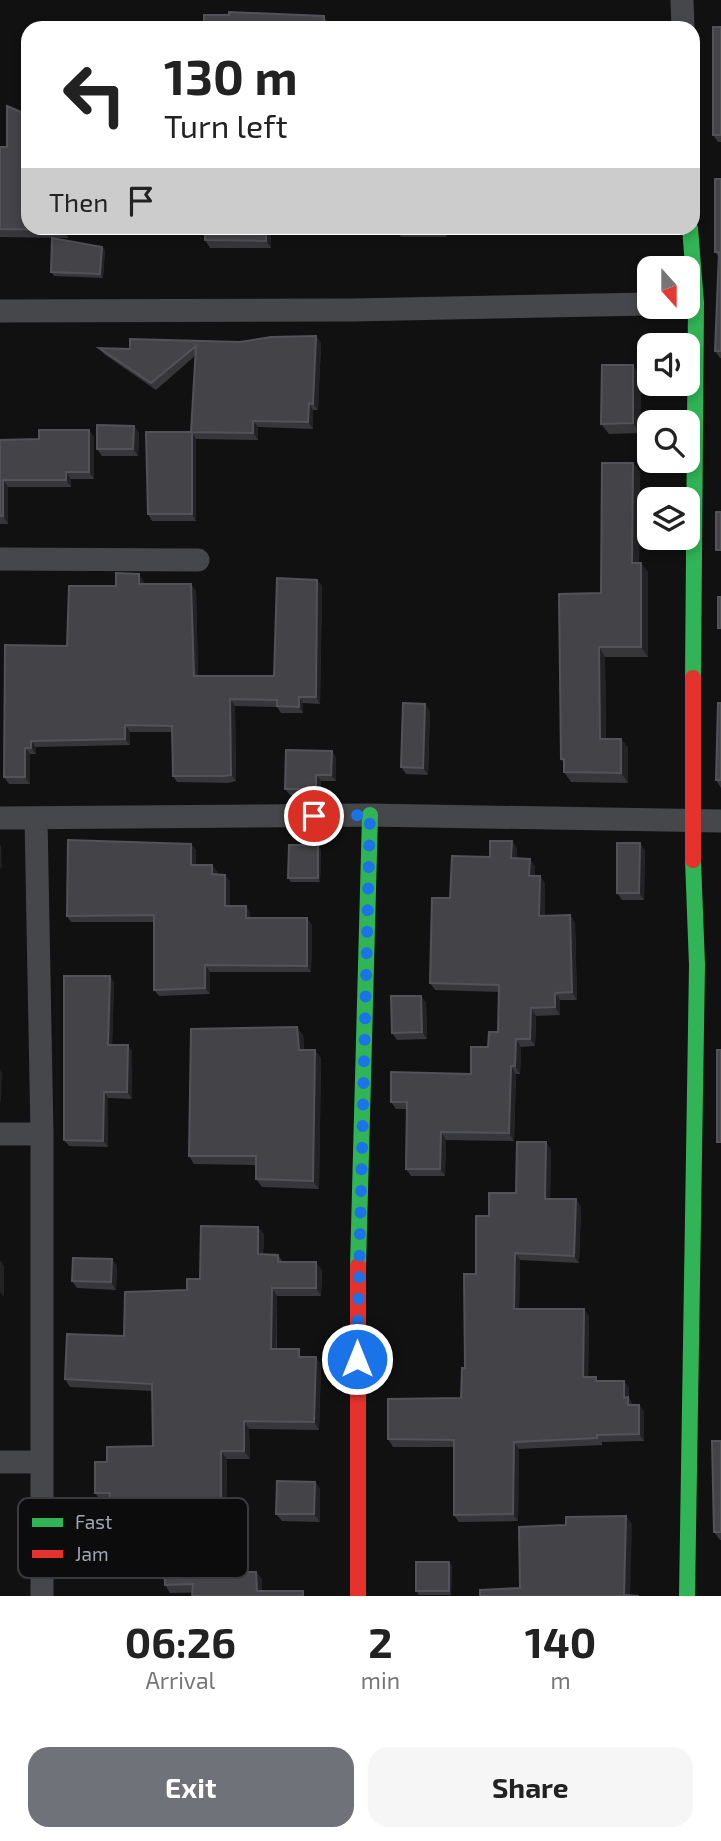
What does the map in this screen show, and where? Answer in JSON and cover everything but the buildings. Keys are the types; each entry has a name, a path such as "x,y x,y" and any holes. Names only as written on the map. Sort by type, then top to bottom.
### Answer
{"street":[{"path":"682,0 683,21"},
{"path":"690,235 691,256"},
{"path":"0,311 353,310 637,304"},
{"path":"687,1596 697,965 692,820 692,319"},
{"path":"0,559 198,560"},
{"path":"358,1596 358,1232 370,815"},
{"path":"0,818 370,815 721,821"},
{"path":"36,818 42,1134 41,1498"},
{"path":"0,1134 42,1134"},
{"path":"0,1462 40,1462"},
{"path":"42,1578 42,1596"}],"traffic: fast":[{"path":"691,235 696,303 693,678"},
{"path":"358,1266 370,815"},
{"path":"687,1596 697,965 693,860"}],"traffic: jam":[{"path":"693,678 693,860"},
{"path":"358,1266 358,1596"}],"route":[{"path":"314,816 370,815 357,1359"}]}
